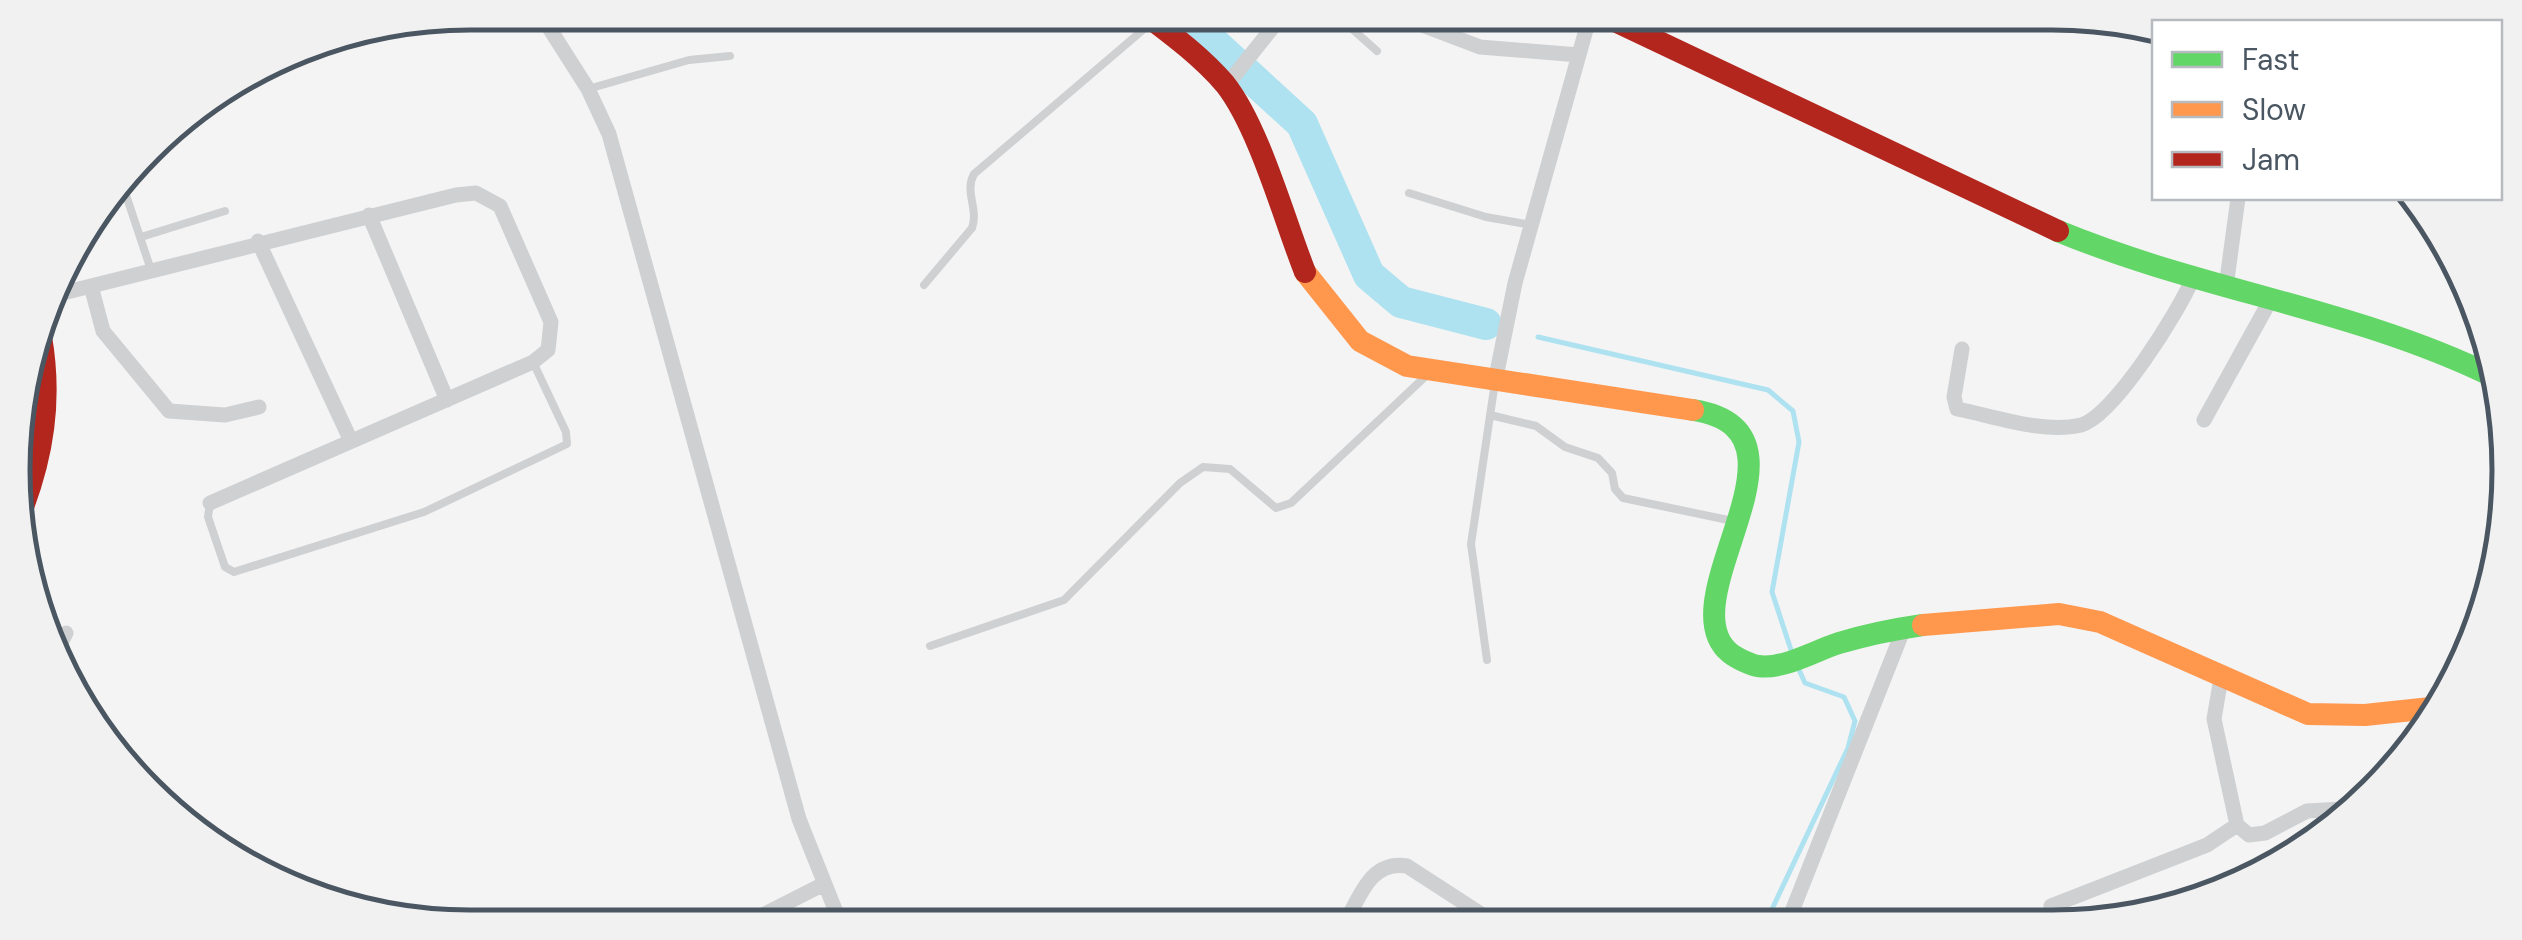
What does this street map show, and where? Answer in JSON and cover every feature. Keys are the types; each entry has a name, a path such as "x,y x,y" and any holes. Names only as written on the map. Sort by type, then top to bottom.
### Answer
{"street":[{"path":"550,30 588,89 609,134 784,768 835,910"},
{"path":"1166,30 1232,79 1300,262 1330,309 1360,341 1388,359 1432,370 1496,377 1712,414 1739,425 1750,441 1750,462 1716,603 1715,630 1728,652 1742,661 1774,666 1904,628 2059,614 2100,622 2221,678 2315,715 2422,708"},
{"path":"1232,79 1271,30"},
{"path":"1435,30 1480,47 1579,55"},
{"path":"1496,377 1532,225 1588,30"},
{"path":"1632,30 2060,233 2194,278 2431,346 2480,370"},
{"path":"67,292 258,241 456,195 489,196 500,206 551,322 548,350 533,362 210,504"},
{"path":"2226,287 2238,200"},
{"path":"369,215 447,400"},
{"path":"258,241 351,440"},
{"path":"1962,349 1954,397 1957,408 2050,426 2086,424 2106,407 2177,316 2194,278"},
{"path":"90,286 103,331 170,411 226,415 259,406"},
{"path":"2204,420 2270,299"},
{"path":"30,482 47,432 49,394 44,359"},
{"path":"1793,910 1904,628"},
{"path":"63,638 66,633"},
{"path":"2221,678 2214,719 2237,825 2249,835 2265,833 2306,810 2332,809"},
{"path":"2051,906 2208,846 2237,825"},
{"path":"1353,910 1373,874 1394,864 1407,866 1471,910"},
{"path":"773,910 824,884"}],"lane":[{"path":"924,285 972,228 975,219 969,186 974,174 1133,30"},
{"path":"1353,30 1377,51"},
{"path":"588,89 704,56 730,56"},
{"path":"1409,194 1486,217 1532,225"},
{"path":"126,195 151,270"},
{"path":"140,238 225,212"},
{"path":"210,504 208,518 225,567 234,572 394,523 477,489 567,444 566,432 533,362"},
{"path":"930,646 1064,600 1180,483 1203,466 1230,469 1276,508 1292,503 1432,370"},
{"path":"1487,660 1472,544 1496,377"},
{"path":"1490,415 1536,426 1565,447 1598,458 1612,473 1615,488 1624,498 1734,521"}],"waterway":[{"path":"1200,30 1302,124 1369,275 1401,302 1486,324"},
{"path":"1538,337 1768,390 1793,411 1799,442 1772,592 1792,653"},
{"path":"1772,910 1848,748 1855,721 1844,697 1805,683 1796,663"}],"traffic: fast":[{"path":"2058,231 2167,269 2388,334 2481,371"},
{"path":"1693,410 1731,424 1747,449 1747,482 1716,596 1715,628 1730,653 1755,665 1778,665 1849,640 1923,625"}],"traffic: slow":[{"path":"1305,272 1360,341 1407,366 1693,410"},
{"path":"1923,625 2059,614 2100,622 2308,714 2365,715 2421,709"}],"traffic: jam":[{"path":"1165,30 1206,64 1237,102 1260,148 1305,272"},
{"path":"1634,30 2058,231"},
{"path":"30,484 43,428 44,360"}]}
